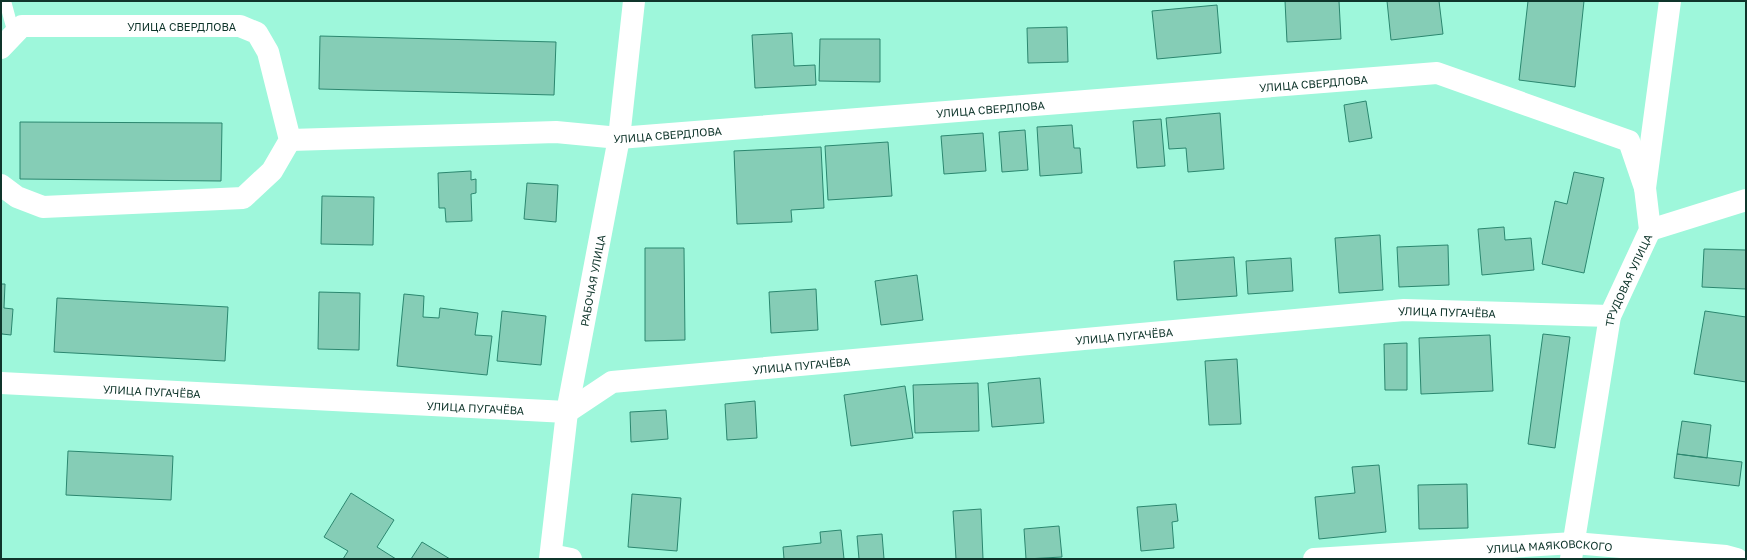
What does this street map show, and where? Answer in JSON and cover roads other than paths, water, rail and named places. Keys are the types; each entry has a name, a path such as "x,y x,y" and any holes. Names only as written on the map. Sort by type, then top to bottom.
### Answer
{"street":[{"name":"РАБОЧАЯ УЛИЦА","path":"557,558 567,412 619,138 634,1"},
{"name":"ТРУДОВАЯ УЛИЦА","path":"1572,551 1610,316 1650,230 1645,188 1670,1"},
{"name":"УЛИЦА СВЕРДЛОВА","path":"8,41 22,26 240,26 257,33 268,52 290,140 556,132 619,138 1437,73 1629,141 1645,188"},
{"path":"1,185 17,197 43,207 243,198 272,171 290,140"},
{"path":"1650,230 1746,200"},
{"name":"УЛИЦА ПУГАЧЁВА","path":"1,383 567,412 612,382 1404,310 1610,316"},
{"name":"УЛИЦА МАЯКОВСКОГО","path":"1314,559 1572,551 1726,556 1737,559"}],"lane":[{"path":"5,1 8,41"}]}
